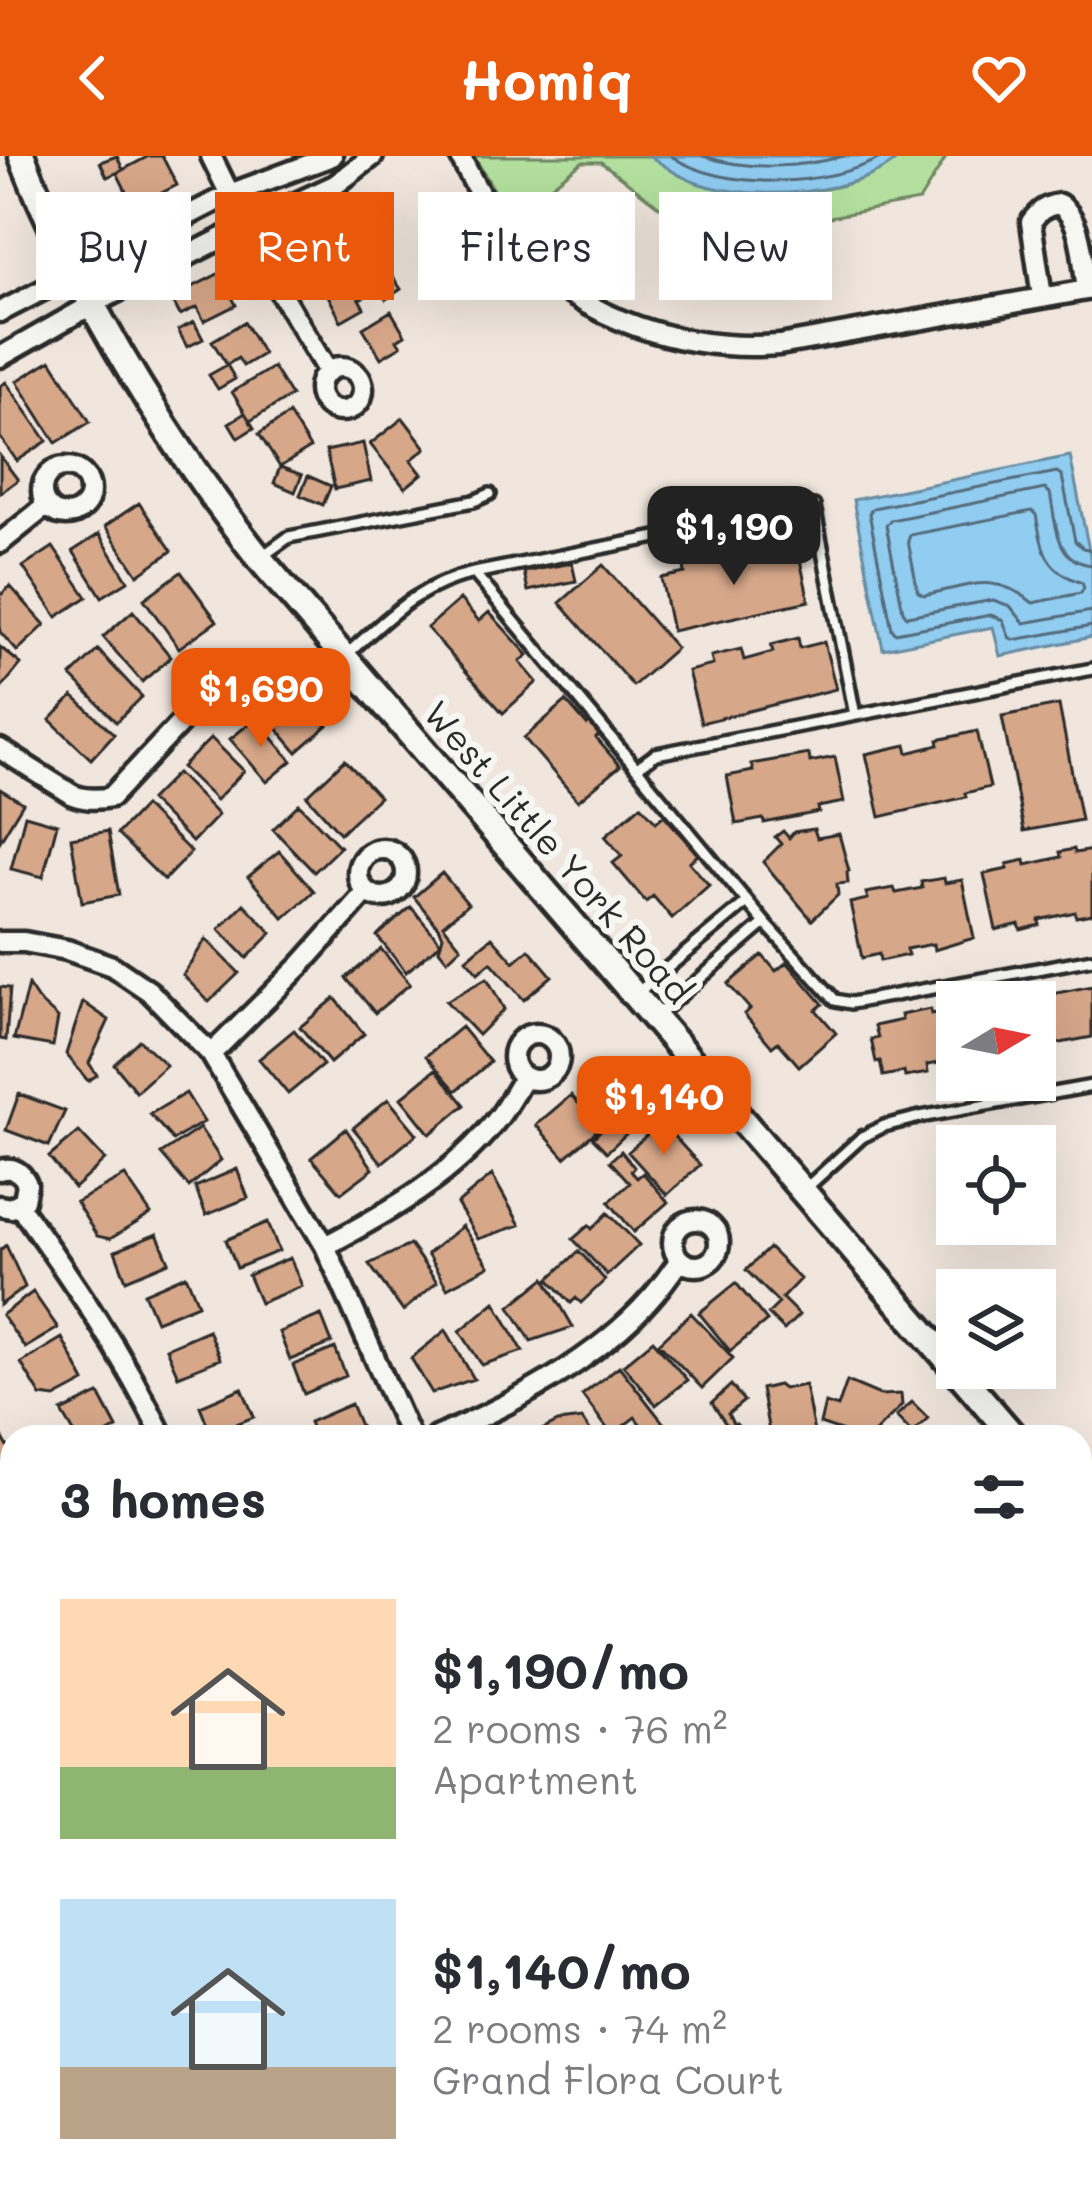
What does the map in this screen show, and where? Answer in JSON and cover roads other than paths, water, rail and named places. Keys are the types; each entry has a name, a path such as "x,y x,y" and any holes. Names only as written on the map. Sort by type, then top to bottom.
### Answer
{"main road":[{"name":"West Little York Road","path":"22,156 38,192"},
{"name":"West Little York Road","path":"90,300 191,470 259,558 1004,1425"}],"street":[{"path":"211,156 229,192"},
{"path":"235,192 332,156"},
{"path":"318,192 373,156"},
{"path":"460,156 494,218 534,264 580,300 654,333 738,348 778,345 1090,289 1076,223 1059,205 1047,206 1031,222 1042,297"},
{"path":"2,352 215,242"},
{"path":"0,312 36,294"},
{"path":"285,300 328,372"},
{"path":"0,543 46,506"},
{"path":"0,749 73,795 101,799 111,796 198,704"},
{"path":"212,1054 366,892"},
{"path":"0,942 67,950 112,966 149,991 212,1054 325,1246 405,1425"},
{"path":"325,1246 438,1179 500,1116 524,1077"},
{"path":"0,1170 11,1169 24,1178 24,1200 9,1205 68,1273 112,1340 158,1425"},
{"path":"461,1425 520,1397 580,1359 650,1299 680,1260"}],"lane":[{"path":"259,558 289,537 453,506 490,494"},
{"path":"344,656 412,597 448,579 814,506 855,715"},
{"path":"474,573 765,923 836,1000 851,1003 1092,959"},
{"path":"637,768 656,754 1092,670"},
{"path":"635,995 748,902"},
{"path":"654,1018 765,923"},
{"path":"803,1191 862,1137 884,1126 1092,1086"}],"water":[{"path":"650,156 901,156 860,180 805,191 722,189 680,175"},
{"path":"1070,456 1092,565 1092,637 1000,656 993,627 883,649 853,500"}]}
